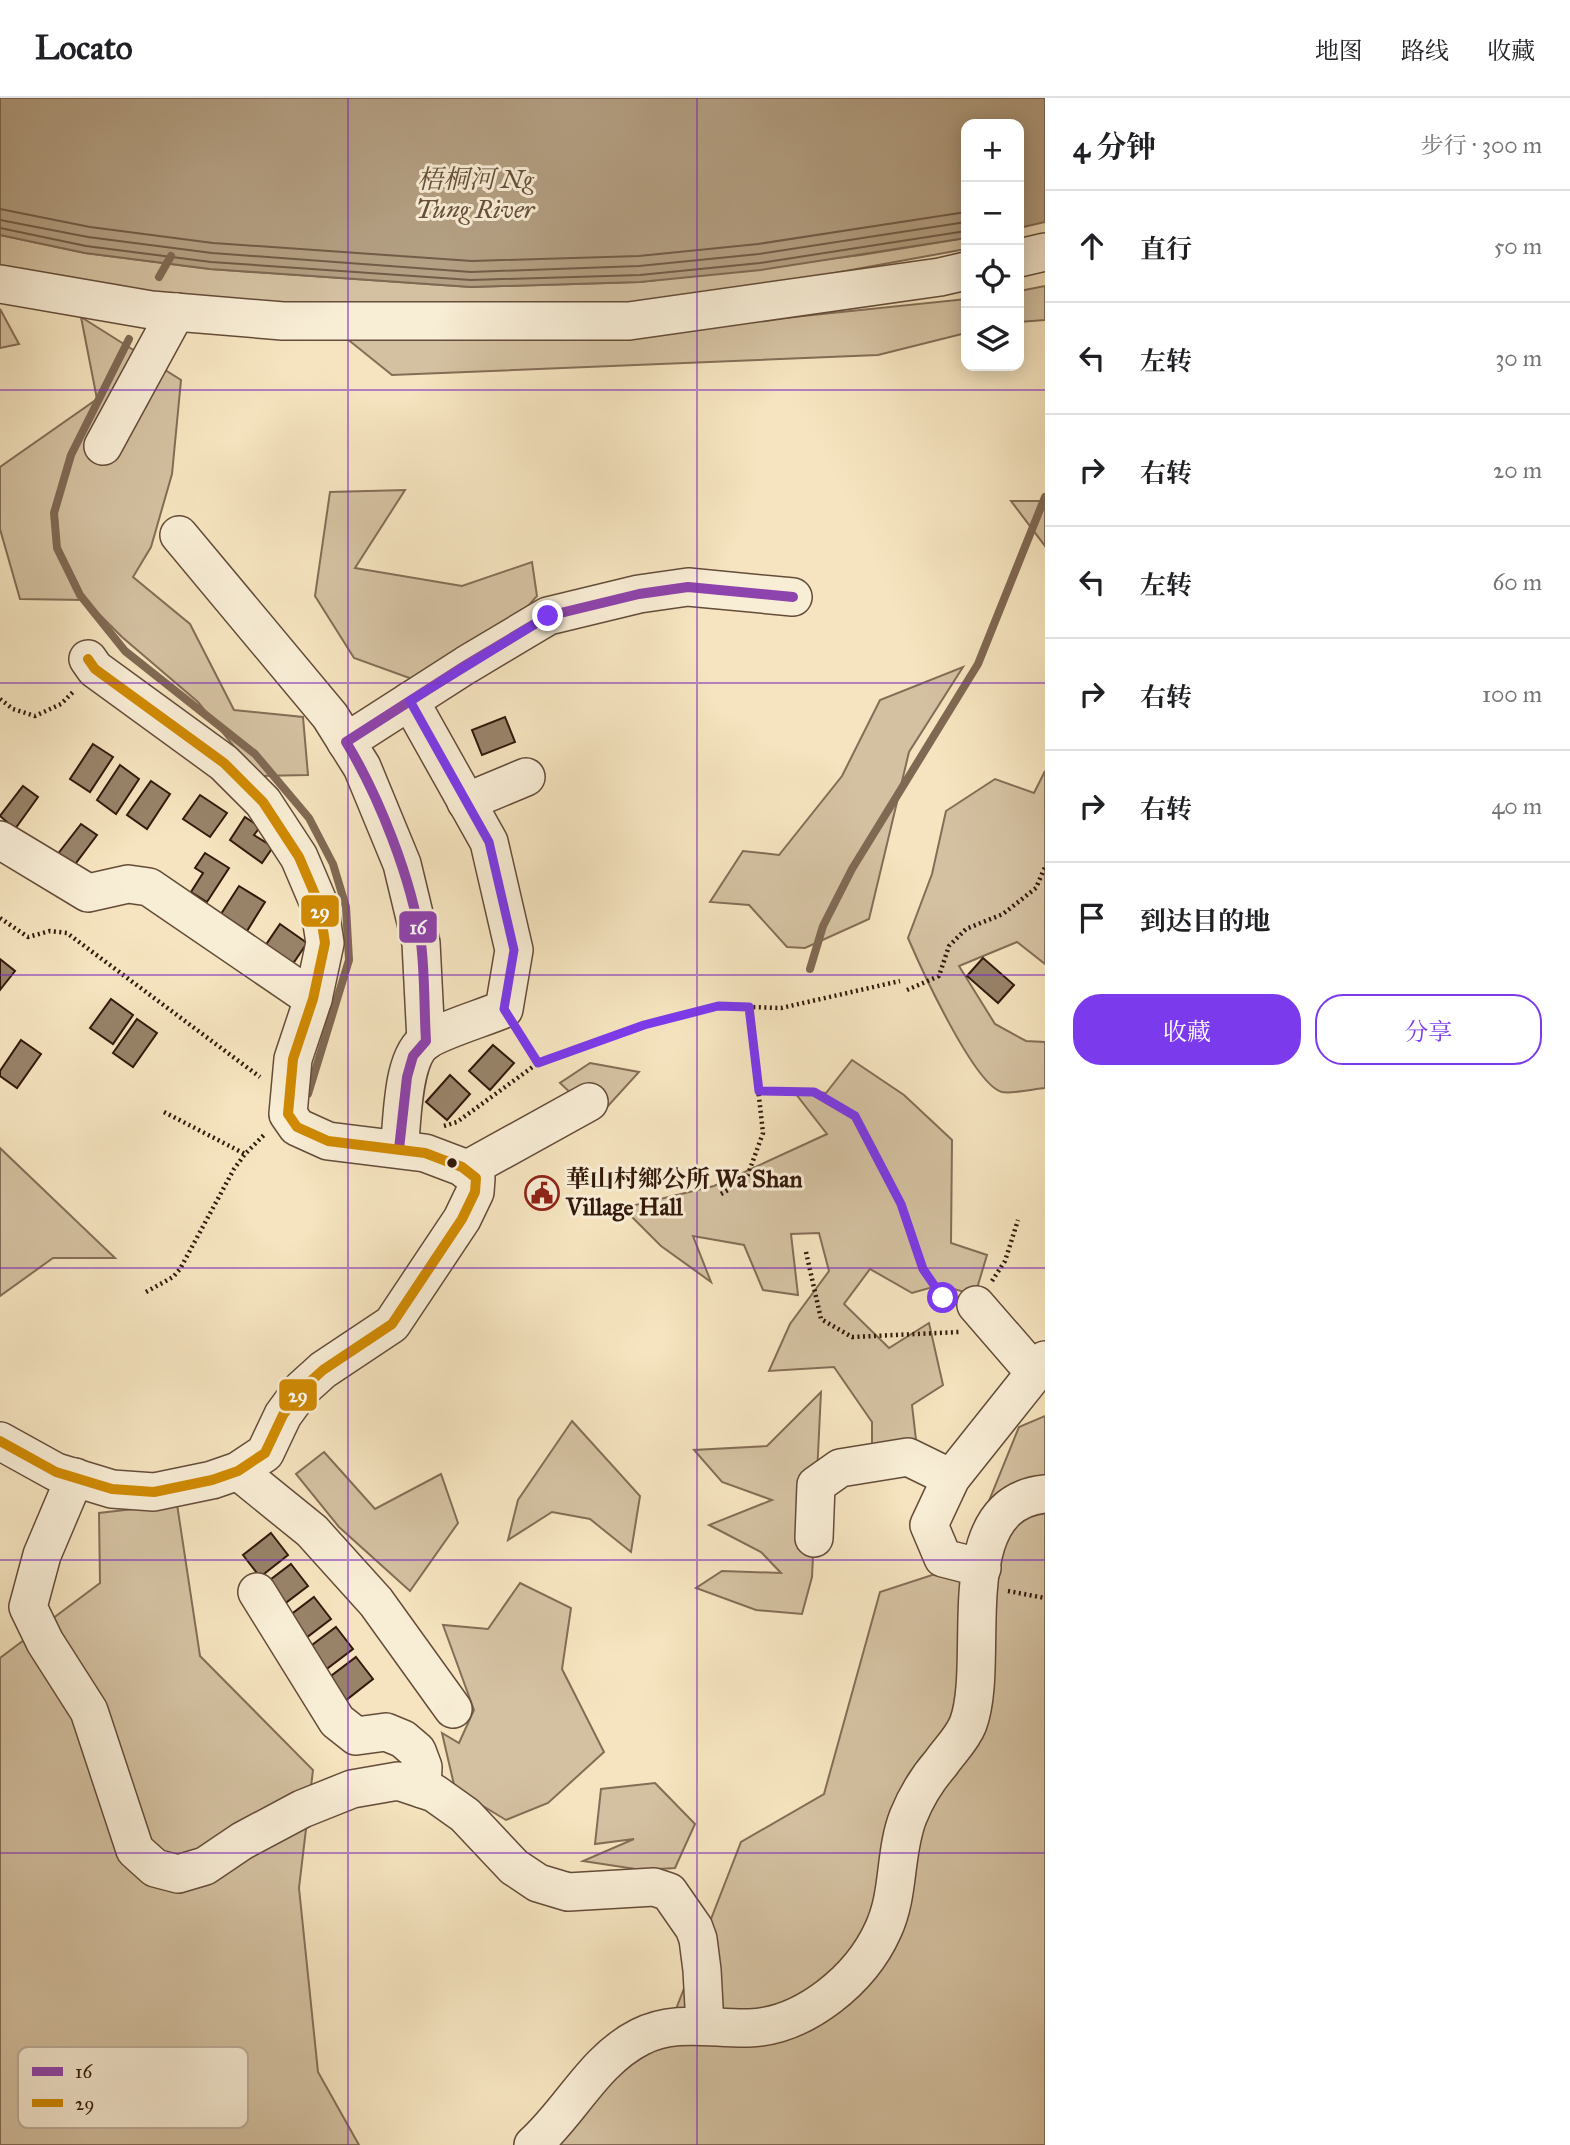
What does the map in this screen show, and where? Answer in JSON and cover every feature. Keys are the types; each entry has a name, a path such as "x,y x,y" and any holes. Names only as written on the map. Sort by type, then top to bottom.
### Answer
{"street":[{"path":"1024,257 1045,252"},
{"path":"0,284 151,310 282,321 629,321 961,272"},
{"path":"103,446 176,312"},
{"path":"179,535 330,716 362,767 402,864 421,943 426,1041"},
{"path":"346,742 548,616 639,593 688,587 793,597"},
{"path":"0,1441 56,1472 112,1489 154,1492 212,1480 238,1471 265,1453 283,1415 302,1389 323,1370 392,1324 462,1219 475,1192 476,1178 466,1170 400,1139 328,1141 297,1126 288,1114 293,1059 313,999 325,943 319,904 299,857 263,802 224,763 92,664"},
{"path":"400,1139 407,1077 413,1055 426,1041 504,1009 514,950 489,842 410,701"},
{"path":"466,802 526,777"},
{"path":"0,840 88,893 128,884 149,887 313,999"},
{"path":"466,1170 589,1102"},
{"path":"982,1567 943,1558 929,1525 951,1478 1040,1366 987,1318"},
{"path":"814,1538 816,1485 840,1468 908,1457 951,1478"},
{"path":"238,1471 312,1531 376,1602 453,1709"},
{"path":"75,1477 42,1555 28,1607 45,1642 89,1711 135,1850 155,1868 178,1874 205,1866 242,1841 302,1809 352,1789 398,1781 434,1793 465,1815 514,1867 538,1883 568,1892 654,1887 669,1892 694,1928 698,1939 705,2025"},
{"path":"533,2145 557,2121 601,2067 631,2042 664,2028 705,2025 764,2027 796,2018 812,2009 844,1983 871,1953 884,1928 893,1901 900,1845 912,1808 925,1784 958,1741 967,1724 975,1687 977,1604 989,1537 1000,1516 1017,1501 1045,1494"},
{"path":"257,1592 338,1721 356,1737 386,1732 403,1739 417,1751 423,1767 422,1789"}],"path":[{"path":"0,699 13,709 35,716 61,704 92,664"},
{"path":"907,990 939,976 948,946 966,929 1003,914 1036,888 1045,867"},
{"path":"0,918 29,937 50,931 66,933 267,1082 288,1114 245,1154 234,1169 180,1269 173,1277 146,1292"},
{"path":"400,1139 457,1122 538,1063 644,1025 718,1006 781,1008 901,981"},
{"path":"721,1195 746,1180 763,1133 749,1007"},
{"path":"504,1009 538,1063"},
{"path":"759,1091 814,1092 855,1116 901,1204 923,1269 943,1298 987,1318"},
{"path":"164,1112 245,1154"},
{"path":"987,1318 1018,1220"},
{"path":"806,1252 821,1319 852,1336 987,1318"}],"shaded area":[{"path":"0,235 85,253 210,269 471,287 640,282 861,255 961,239 961,250 637,309 271,313 0,274"},
{"path":"1045,286 1045,320 1024,322 1024,290"},
{"path":"961,300 961,334 878,355 392,375 346,338 697,327"},
{"path":"0,309 19,344 0,348"},
{"path":"81,317 181,380 172,474 151,547 133,577 190,624 234,710 303,717 308,775 258,776 198,702 122,637 85,600 20,599 0,529 0,467 97,399"},
{"path":"405,490 355,568 462,586 532,562 537,596 451,693 354,658 315,596 330,492"},
{"path":"1011,501 1045,501 1045,546"},
{"path":"963,667 909,752 869,919 805,948 787,947 749,905 710,902 743,851 779,855 842,776 880,700"},
{"path":"1045,771 1045,964 1017,942 959,966 995,1024 1026,1041 1045,1042 1045,1088 1002,1092 990,1085 963,1048 908,938 932,874 946,811 995,779 1034,793"},
{"path":"852,1060 904,1095 952,1140 951,1243 987,1255 975,1295 940,1285 912,1293 870,1269 844,1304 889,1348 929,1323 943,1385 912,1405 919,1466 872,1463 872,1422 834,1367 769,1371 790,1324 829,1271 819,1233 791,1234 798,1295 763,1290 744,1245 693,1236 711,1282 661,1246 623,1208 714,1186 827,1134 792,1089 826,1093"},
{"path":"590,1063 639,1072 597,1118 560,1083"},
{"path":"0,1148 115,1258 53,1258 0,1296"},
{"path":"821,1392 812,1577 802,1614 756,1610 696,1588 722,1571 781,1573 761,1552 709,1525 772,1500 722,1482 694,1450 767,1446"},
{"path":"1045,1416 1045,2145 519,2145 676,2009 741,1842 824,1794 880,1592 963,1565 1019,1427"},
{"path":"572,1421 640,1496 631,1552 590,1519 552,1512 508,1540 518,1500"},
{"path":"324,1452 375,1509 441,1474 458,1523 410,1591 339,1527 296,1474"},
{"path":"177,1504 200,1656 313,1770 299,1888 318,2072 359,2145 0,2145 0,1658 100,1583 99,1513"},
{"path":"520,1583 571,1608 562,1669 604,1752 548,1803 506,1820 455,1789 442,1733 459,1743 474,1710 443,1625 488,1629"},
{"path":"655,1783 695,1824 675,1868 642,1870 583,1861 634,1839 595,1844 601,1789"}],"water":[{"name":"梧桐河 Ng Tung River","path":"0,98 1045,98 1045,222 1024,227 1024,119 961,119 961,239 761,270 640,282 471,287 210,269 85,253 0,235"}],"building":[{"path":"505,717 515,742 482,755 472,730"},
{"path":"93,744 113,757 90,792 70,779"},
{"path":"120,765 139,779 116,814 97,800"},
{"path":"151,781 170,794 147,829 127,815"},
{"path":"23,786 38,797 15,829 0,816"},
{"path":"200,795 227,813 210,837 183,819"},
{"path":"245,817 260,827 254,835 273,847 262,863 230,840"},
{"path":"81,824 97,835 73,867 57,855"},
{"path":"205,853 229,868 207,902 191,892 203,873 195,868"},
{"path":"239,886 265,902 247,931 221,914"},
{"path":"280,924 307,943 290,968 263,949"},
{"path":"983,958 1014,985 998,1003 967,976"},
{"path":"0,959 15,971 0,990"},
{"path":"111,999 133,1015 113,1044 90,1028"},
{"path":"137,1019 157,1033 133,1067 113,1053"},
{"path":"21,1040 41,1054 17,1088 0,1076 0,1071"},
{"path":"493,1045 514,1063 490,1090 469,1071"},
{"path":"450,1075 470,1094 447,1120 426,1102"},
{"path":"271,1533 288,1555 260,1577 243,1555"},
{"path":"291,1564 308,1586 279,1608 262,1586"},
{"path":"314,1597 331,1619 302,1641 285,1619"},
{"path":"336,1627 353,1649 324,1671 308,1648"},
{"path":"356,1657 373,1679 345,1701 327,1679"}],"waterway":[{"path":"159,277 171,256"},
{"path":"129,339 71,455 54,513 57,548 80,595 125,651 255,754 309,818 333,864 346,907 349,960 308,1094"},
{"path":"810,969 823,926 852,869 978,664 1045,497"}],"transit line":[{"name":"16","path":"399,1149 407,1077 413,1056 426,1041 421,943 417,918 392,839 370,787 346,742 548,616 639,594 688,587 793,597"},
{"name":"29","path":"0,1441 56,1472 112,1489 154,1492 212,1480 238,1471 265,1453 283,1415 302,1389 323,1370 392,1324 462,1219 475,1192 476,1178 462,1167 425,1153 328,1141 297,1127 288,1114 293,1059 313,999 325,943 319,904 299,857 263,802 224,763 95,669 88,659"}],"place":[{"name":"華山村鄉公所 Wa Shan Village Hall","path":"542,1193"}],"route":[{"path":"548,616 466,664 410,701 489,842 514,950 504,1009 538,1063 644,1025 718,1006 749,1007 759,1091 814,1092 855,1116 901,1204 923,1269 943,1298"}]}
